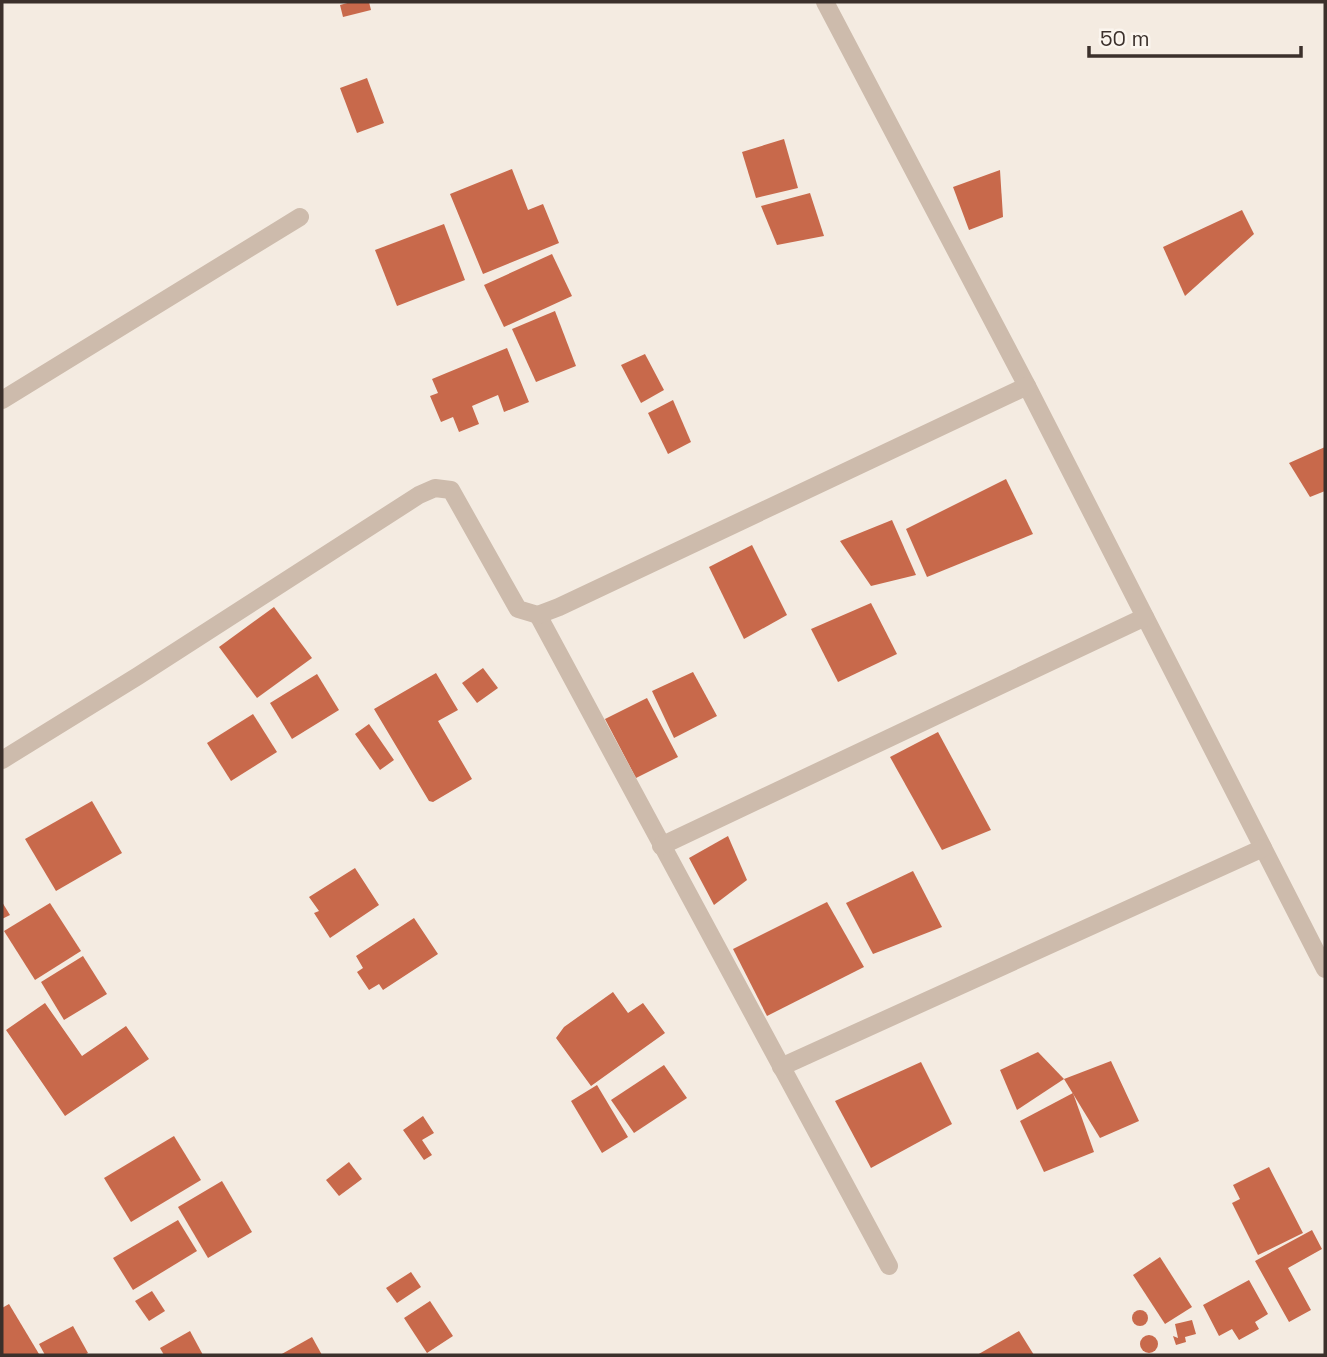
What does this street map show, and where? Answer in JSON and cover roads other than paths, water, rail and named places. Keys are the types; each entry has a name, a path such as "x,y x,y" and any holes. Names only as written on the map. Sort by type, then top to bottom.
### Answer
{"street":[{"path":"825,2 1027,386 1325,969"},
{"path":"2,400 300,216"},
{"path":"2,760 419,495 435,488 451,490 518,609 538,615 1027,386"},
{"path":"538,615 889,1266"},
{"path":"661,846 1145,617"},
{"path":"781,1067 1263,848"}]}
